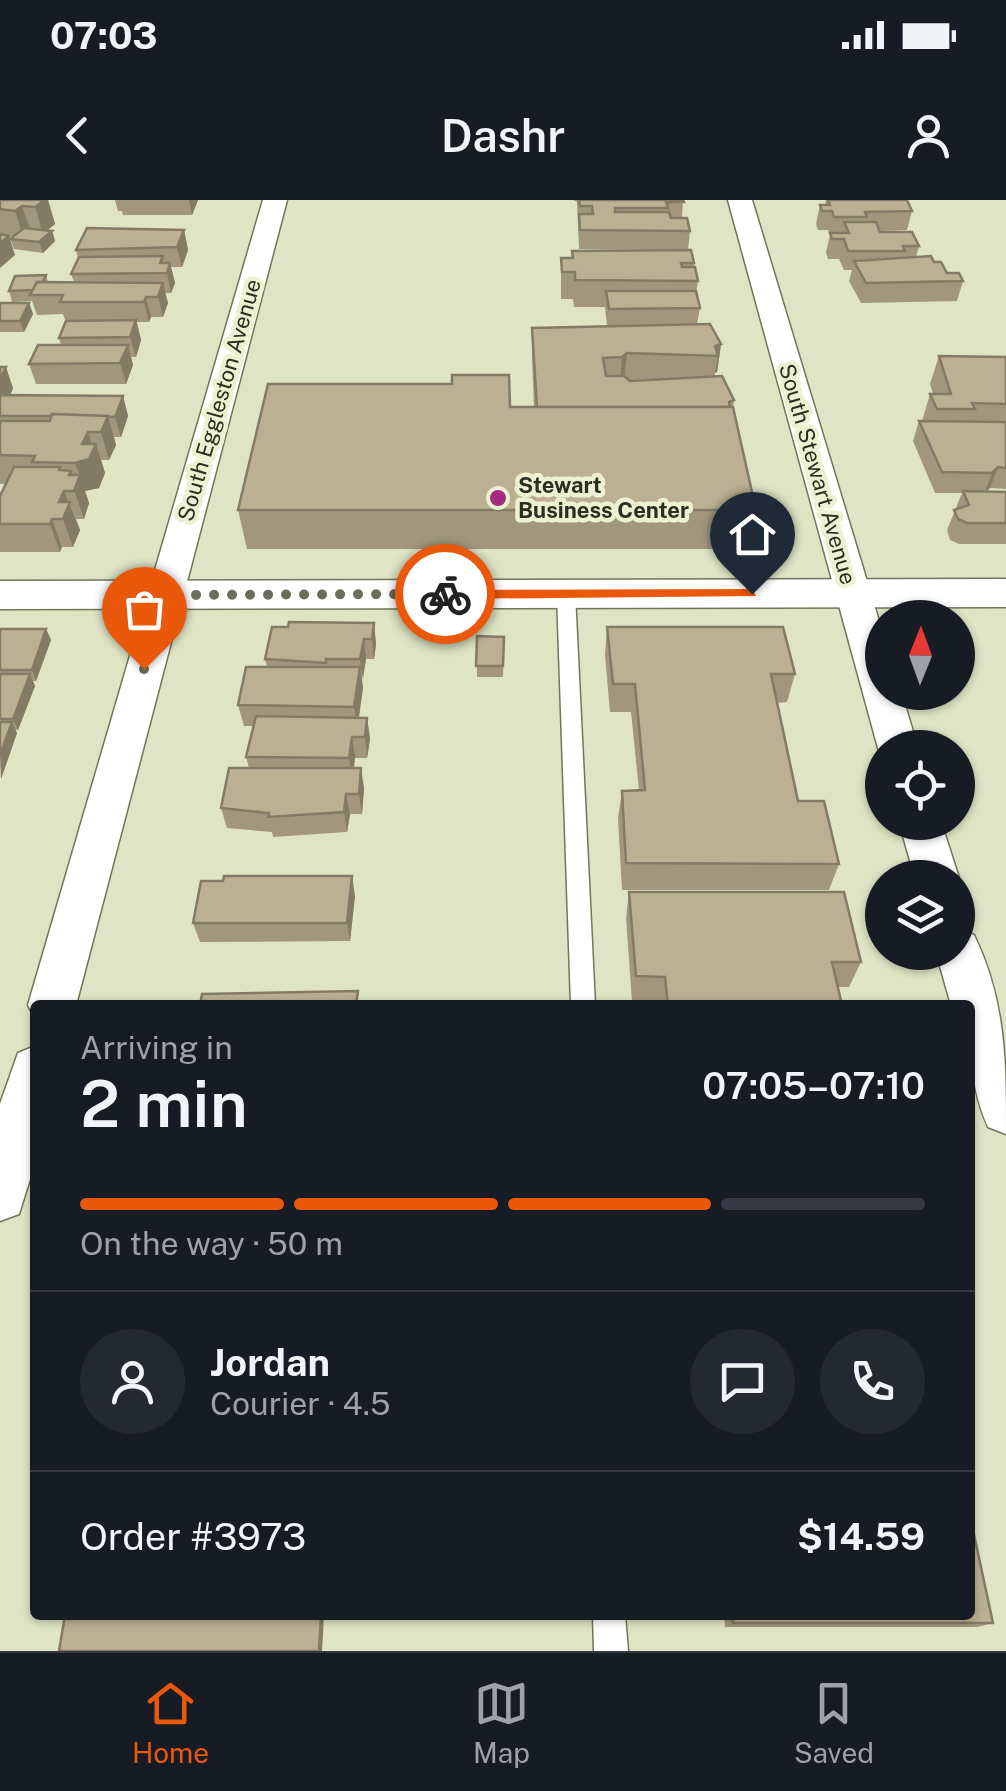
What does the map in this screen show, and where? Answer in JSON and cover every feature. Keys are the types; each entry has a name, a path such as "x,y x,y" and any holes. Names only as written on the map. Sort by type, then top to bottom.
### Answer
{"street":[{"name":"South Eggleston Avenue","path":"53,1000 276,200"},
{"name":"South Stewart Avenue","path":"740,200 893,730"},
{"path":"0,595 1006,593"},
{"path":"964,970 973,1000"},
{"path":"975,1006 1006,1111"},
{"path":"0,1196 30,1086"}],"lane":[{"path":"566,594 583,1000"},
{"path":"609,1620 611,1651"}],"building":[{"path":"0,200 45,200 35,207 22,206 15,211 0,209"},
{"path":"579,200 683,200 666,202 668,208 615,208 615,212 669,212 671,218 687,218 690,231 580,230 579,214 593,214 592,206 580,206"},
{"path":"828,200 907,200 912,211 834,217 832,211 822,211 820,205 830,205"},
{"path":"844,222 876,222 880,232 912,232 919,246 903,246 905,251 848,251 844,239 832,239 830,233 849,233"},
{"path":"24,228 52,231 39,242 10,239"},
{"path":"87,228 184,230 177,247 76,250"},
{"path":"691,250 694,263 681,263 682,267 695,267 698,281 575,280 575,272 562,272 561,258 573,258 572,251"},
{"path":"163,256 160,263 170,263 167,273 71,274 79,257"},
{"path":"931,256 934,262 941,262 947,273 959,273 963,281 866,283 854,261"},
{"path":"46,275 33,290 9,291 15,276"},
{"path":"37,282 163,283 158,297 146,297 144,302 60,302 63,295 30,295"},
{"path":"606,291 696,291 700,308 609,309"},
{"path":"0,303 29,303 20,321 0,321"},
{"path":"136,320 130,337 59,338 66,321"},
{"path":"710,324 721,344 715,346 718,356 627,353 603,358 606,376 624,376 630,381 722,376 734,400 729,402 730,407 537,407 532,328"},
{"path":"38,345 128,345 120,363 29,364"},
{"path":"939,356 1006,357 1006,404 972,403 975,409 937,409 930,394 951,394"},
{"name":"Stewart Business Center","path":"452,375 509,375 510,407 733,407 756,510 238,510 268,384 452,384"},
{"path":"0,395 123,396 115,417 0,416"},
{"path":"52,414 108,416 101,432 88,432 82,444 96,444 89,459 75,463 32,462 35,456 0,455 0,421 50,421"},
{"path":"919,421 1006,422 1006,468 998,467 992,473 942,472"},
{"path":"14,467 60,467 59,470 71,471 69,475 80,475 74,491 64,491 59,502 70,502 63,519 52,519 50,524 0,524 0,496"},
{"path":"963,491 1006,492 1006,523 967,523 958,519 954,510 969,505"},
{"path":"289,622 374,623 372,639 364,639 360,659 326,659 326,663 265,659 272,627 288,627"},
{"path":"607,627 783,627 795,674 771,674 798,801 824,801 839,864 626,863 622,791 645,790 635,684 613,684"},
{"path":"0,629 46,629 32,670 0,670"},
{"path":"477,636 504,637 503,666 476,666"},
{"path":"246,667 360,667 354,707 238,705"},
{"path":"0,674 30,674 13,719 0,719"},
{"path":"256,716 367,718 365,737 352,737 349,758 246,757"},
{"path":"0,722 12,722 0,755"},
{"path":"229,768 361,768 359,794 346,794 344,812 268,817 269,813 221,808"},
{"path":"224,876 352,876 347,923 193,923 201,881 223,881"},
{"path":"629,892 844,892 861,962 832,962 841,1000 667,1000 665,977 636,976"},
{"path":"358,991 357,1000 201,1000 202,994"},
{"path":"975,1539 993,1623 733,1620 975,1620"},
{"path":"64,1620 321,1620 319,1651 59,1651"}],"way so far":[{"path":"144,669 165,595 445,594"}],"place":[{"name":"Stewart Business Center","path":"498,498"}],"route":[{"path":"445,594 752,594"}]}
